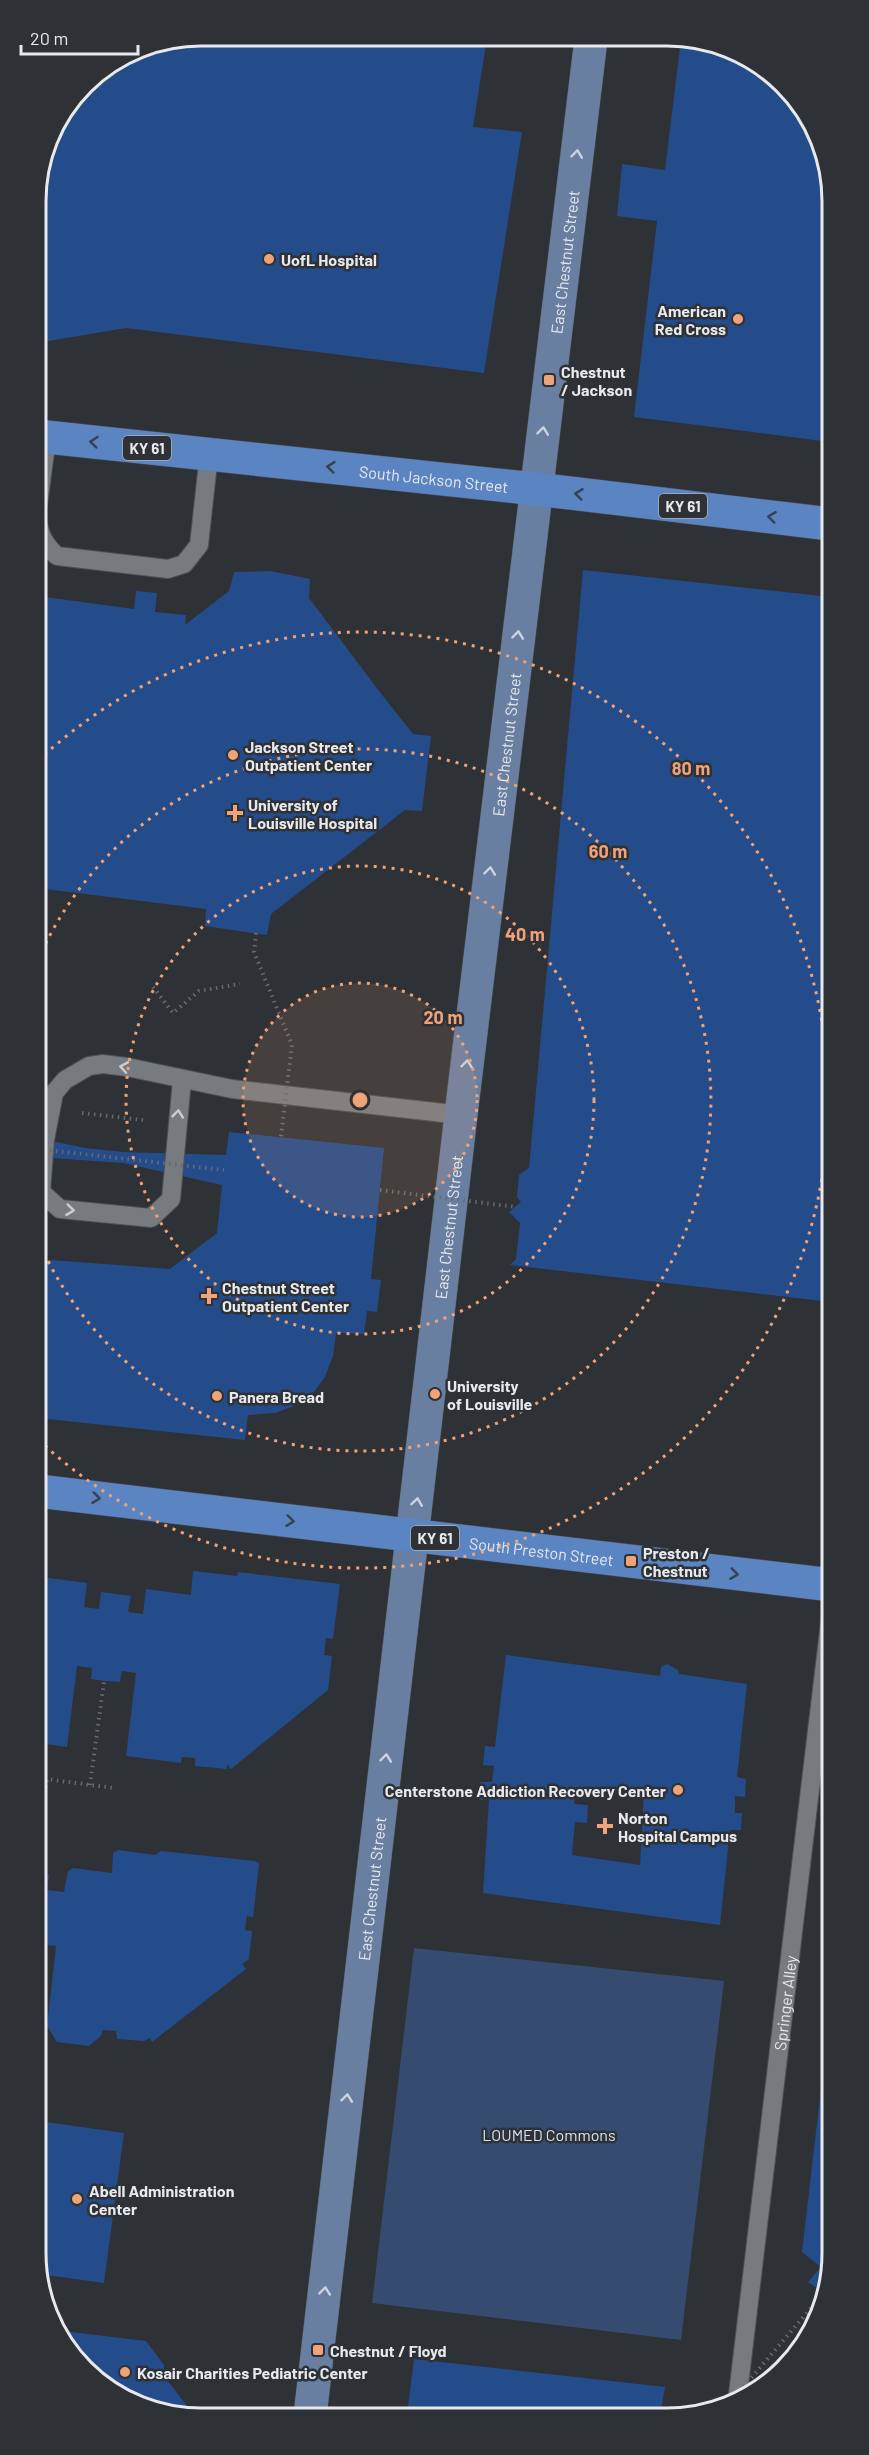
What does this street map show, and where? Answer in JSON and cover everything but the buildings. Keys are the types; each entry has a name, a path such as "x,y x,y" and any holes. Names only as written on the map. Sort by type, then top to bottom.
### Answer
{"main road":[{"name":"South Jackson Street","path":"47,438 536,489 822,523"},
{"name":"South Preston Street","path":"47,1492 822,1584"}],"street":[{"name":"East Chestnut Street","path":"311,2408 461,1115 590,47"}],"lane":[{"path":"47,546 57,556 168,569 184,564 200,545 209,454"},
{"path":"47,1132 54,1093 65,1080 89,1066 103,1064 232,1089 461,1115"},
{"path":"47,1199 60,1209 152,1218 171,1199 182,1080"},
{"name":"Springer Alley","path":"738,2391 822,1689"}],"path":[{"path":"256,933 254,952 292,1045 281,1137"},
{"path":"153,987 172,1013 199,991 240,984"},
{"path":"82,1113 143,1120"},
{"path":"47,1150 224,1170"},
{"path":"380,1190 516,1207"},
{"path":"90,1785 104,1681"},
{"path":"47,1779 113,1788"},
{"path":"741,2390 813,2306"}],"green space":[{"name":"LOUMED Commons","path":"414,1948 724,1981 681,2340 372,2303"}],"place":[{"name":"UofL Hospital","path":"269,259"},
{"name":"American Red Cross","path":"738,319"},
{"name":"Chestnut / Jackson","path":"549,380"},
{"name":"Jackson Street Outpatient Center","path":"233,755"},
{"name":"University of Louisville Hospital","path":"235,813"},
{"name":"Chestnut Street Outpatient Center","path":"209,1296"},
{"name":"University of Louisville","path":"435,1394"},
{"name":"Panera Bread","path":"217,1396"},
{"name":"Preston / Chestnut","path":"631,1561"},
{"name":"Centerstone Addiction Recovery Center","path":"678,1790"},
{"name":"Norton Hospital Campus","path":"605,1826"},
{"name":"Abell Administration Center","path":"77,2199"},
{"name":"Chestnut / Floyd","path":"318,2350"},
{"name":"Kosair Charities Pediatric Center","path":"125,2372"}]}
